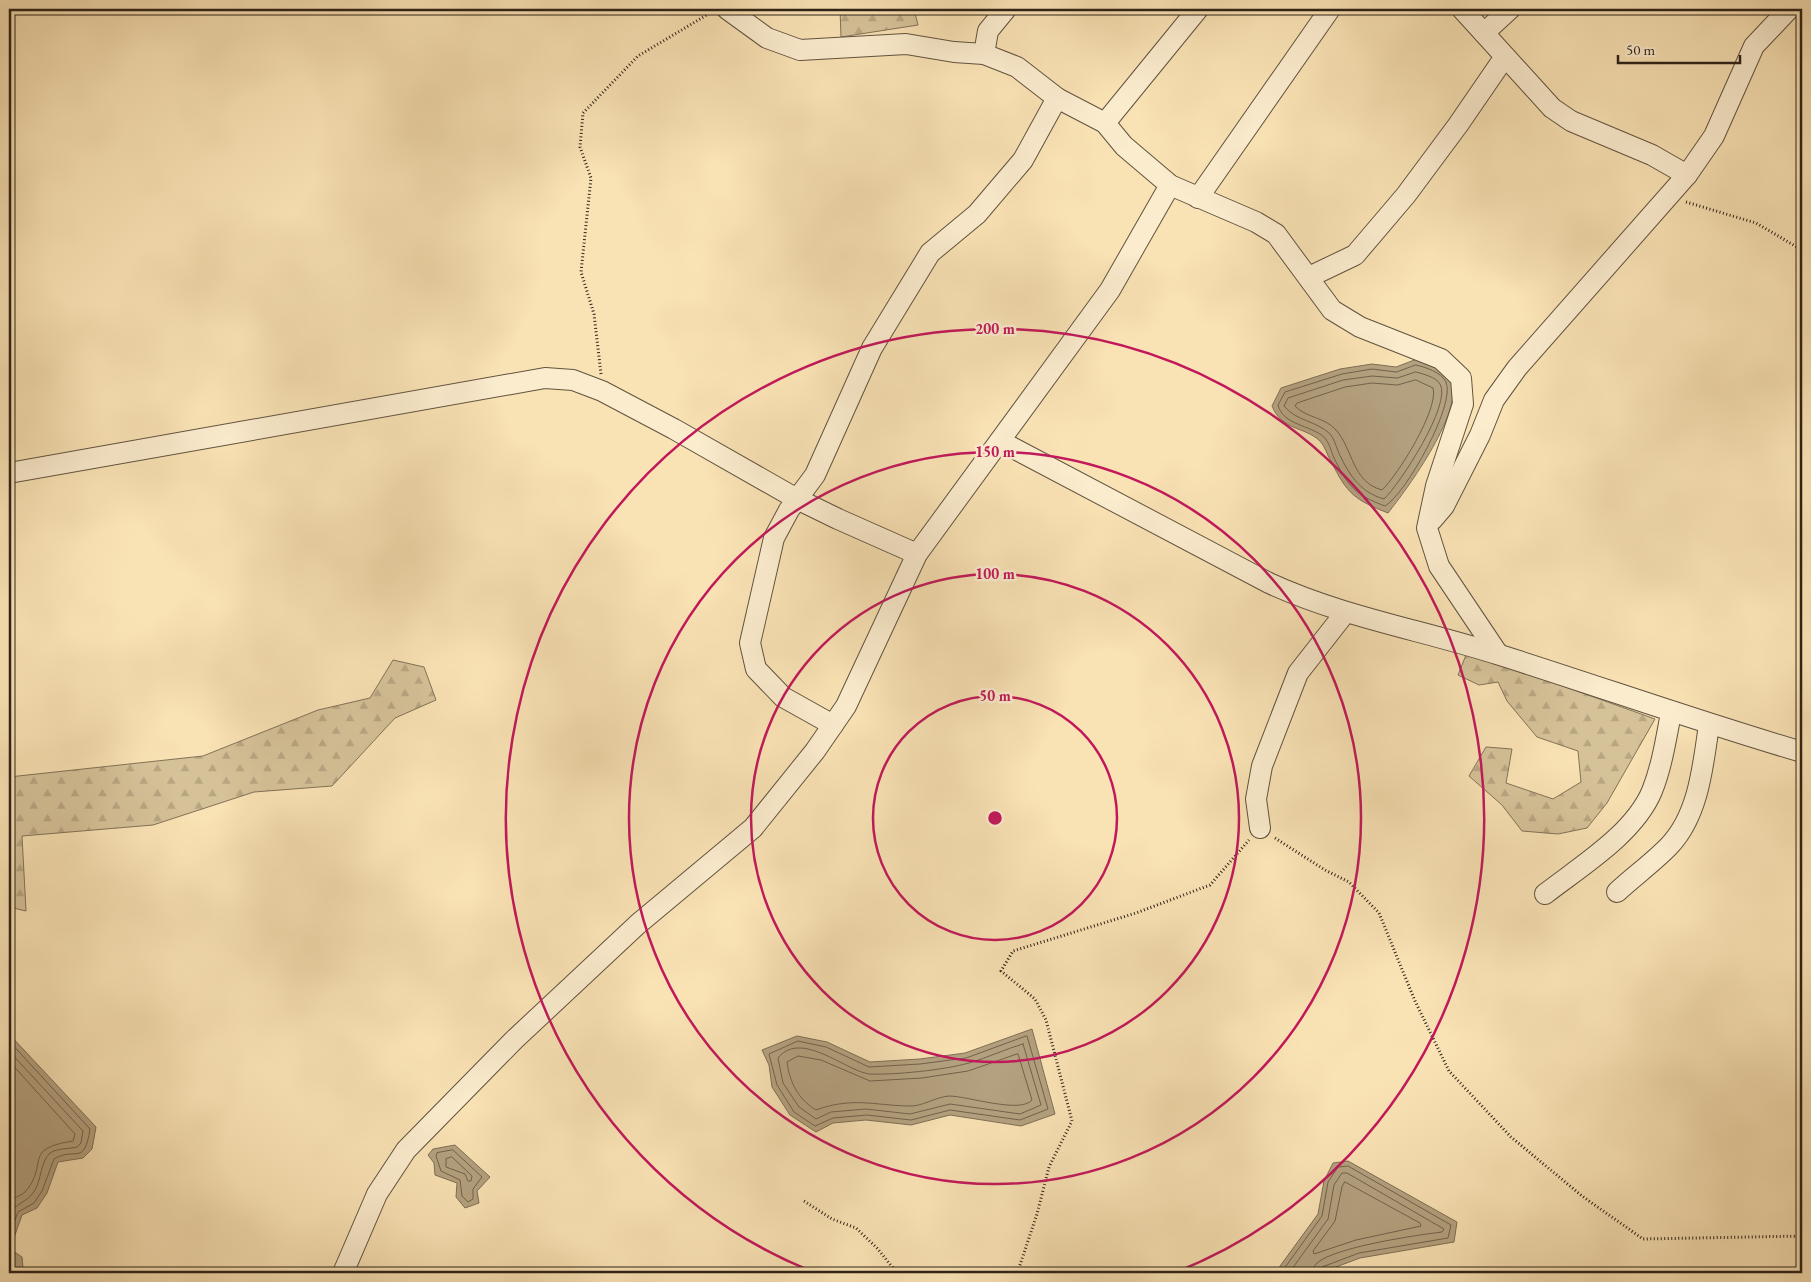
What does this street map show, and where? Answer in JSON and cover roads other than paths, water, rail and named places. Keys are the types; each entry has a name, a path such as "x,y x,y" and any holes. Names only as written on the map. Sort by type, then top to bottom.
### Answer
{"street":[{"path":"727,9 767,38 800,50 906,44 954,52 984,54 1017,67 1057,98 1105,123 1124,146 1170,185 1256,222 1276,234 1332,310 1360,327 1441,359 1462,378 1463,404 1436,486 1427,528 1440,566 1498,654"},
{"path":"984,54 988,31 1006,9"},
{"path":"1105,123 1198,9"},
{"path":"1198,198 1330,9"},
{"path":"1462,9 1504,58 1552,108 1572,121 1652,155 1687,175"},
{"path":"1484,33 1510,9"},
{"path":"1427,528 1444,506 1480,435 1494,400 1517,368 1687,175 1714,136 1754,46 1789,9"},
{"path":"1309,277 1355,255 1406,195 1458,125 1504,58"},
{"path":"833,725 783,697 756,669 750,642 774,538 797,498 815,475 872,348 930,253 977,214 1023,160 1057,98"},
{"path":"342,1273 377,1194 406,1150 514,1040 638,924 753,828 833,725 846,706 917,554 1110,290 1170,185"},
{"path":"9,473 545,378 573,380 602,391 674,429 838,520 917,554"},
{"path":"1000,441 1269,583 1308,600 1345,613 1498,654 1671,713 1802,752"},
{"path":"1260,828 1256,799 1262,766 1298,673 1345,613"},
{"path":"1545,894 1616,838 1633,820 1652,792 1662,757 1671,713"},
{"path":"1617,892 1671,844 1689,813 1701,777 1709,725"}],"water":[{"path":"1417,359 1440,369 1450,378 1453,391 1450,408 1443,428 1432,448 1388,513 1360,500 1347,489 1320,441 1314,436 1281,420 1272,406 1281,388 1340,369 1372,364 1396,367"},
{"path":"1032,1029 1055,1114 1021,1126 950,1115 911,1125 866,1120 833,1123 816,1132 790,1115 772,1087 769,1065 762,1050 797,1036 827,1042 870,1062 920,1059 965,1053"},
{"path":"9,1034 96,1127 92,1149 83,1158 58,1162 47,1193 37,1208 22,1215 10,1249 22,1257 23,1268 9,1273"},
{"path":"455,1145 490,1177 477,1191 479,1203 465,1208 456,1197 457,1183 435,1175 434,1163 428,1155 433,1149"},
{"path":"1348,1161 1457,1222 1454,1242 1360,1258 1320,1273 1275,1273 1318,1214 1324,1181 1333,1163"}]}
